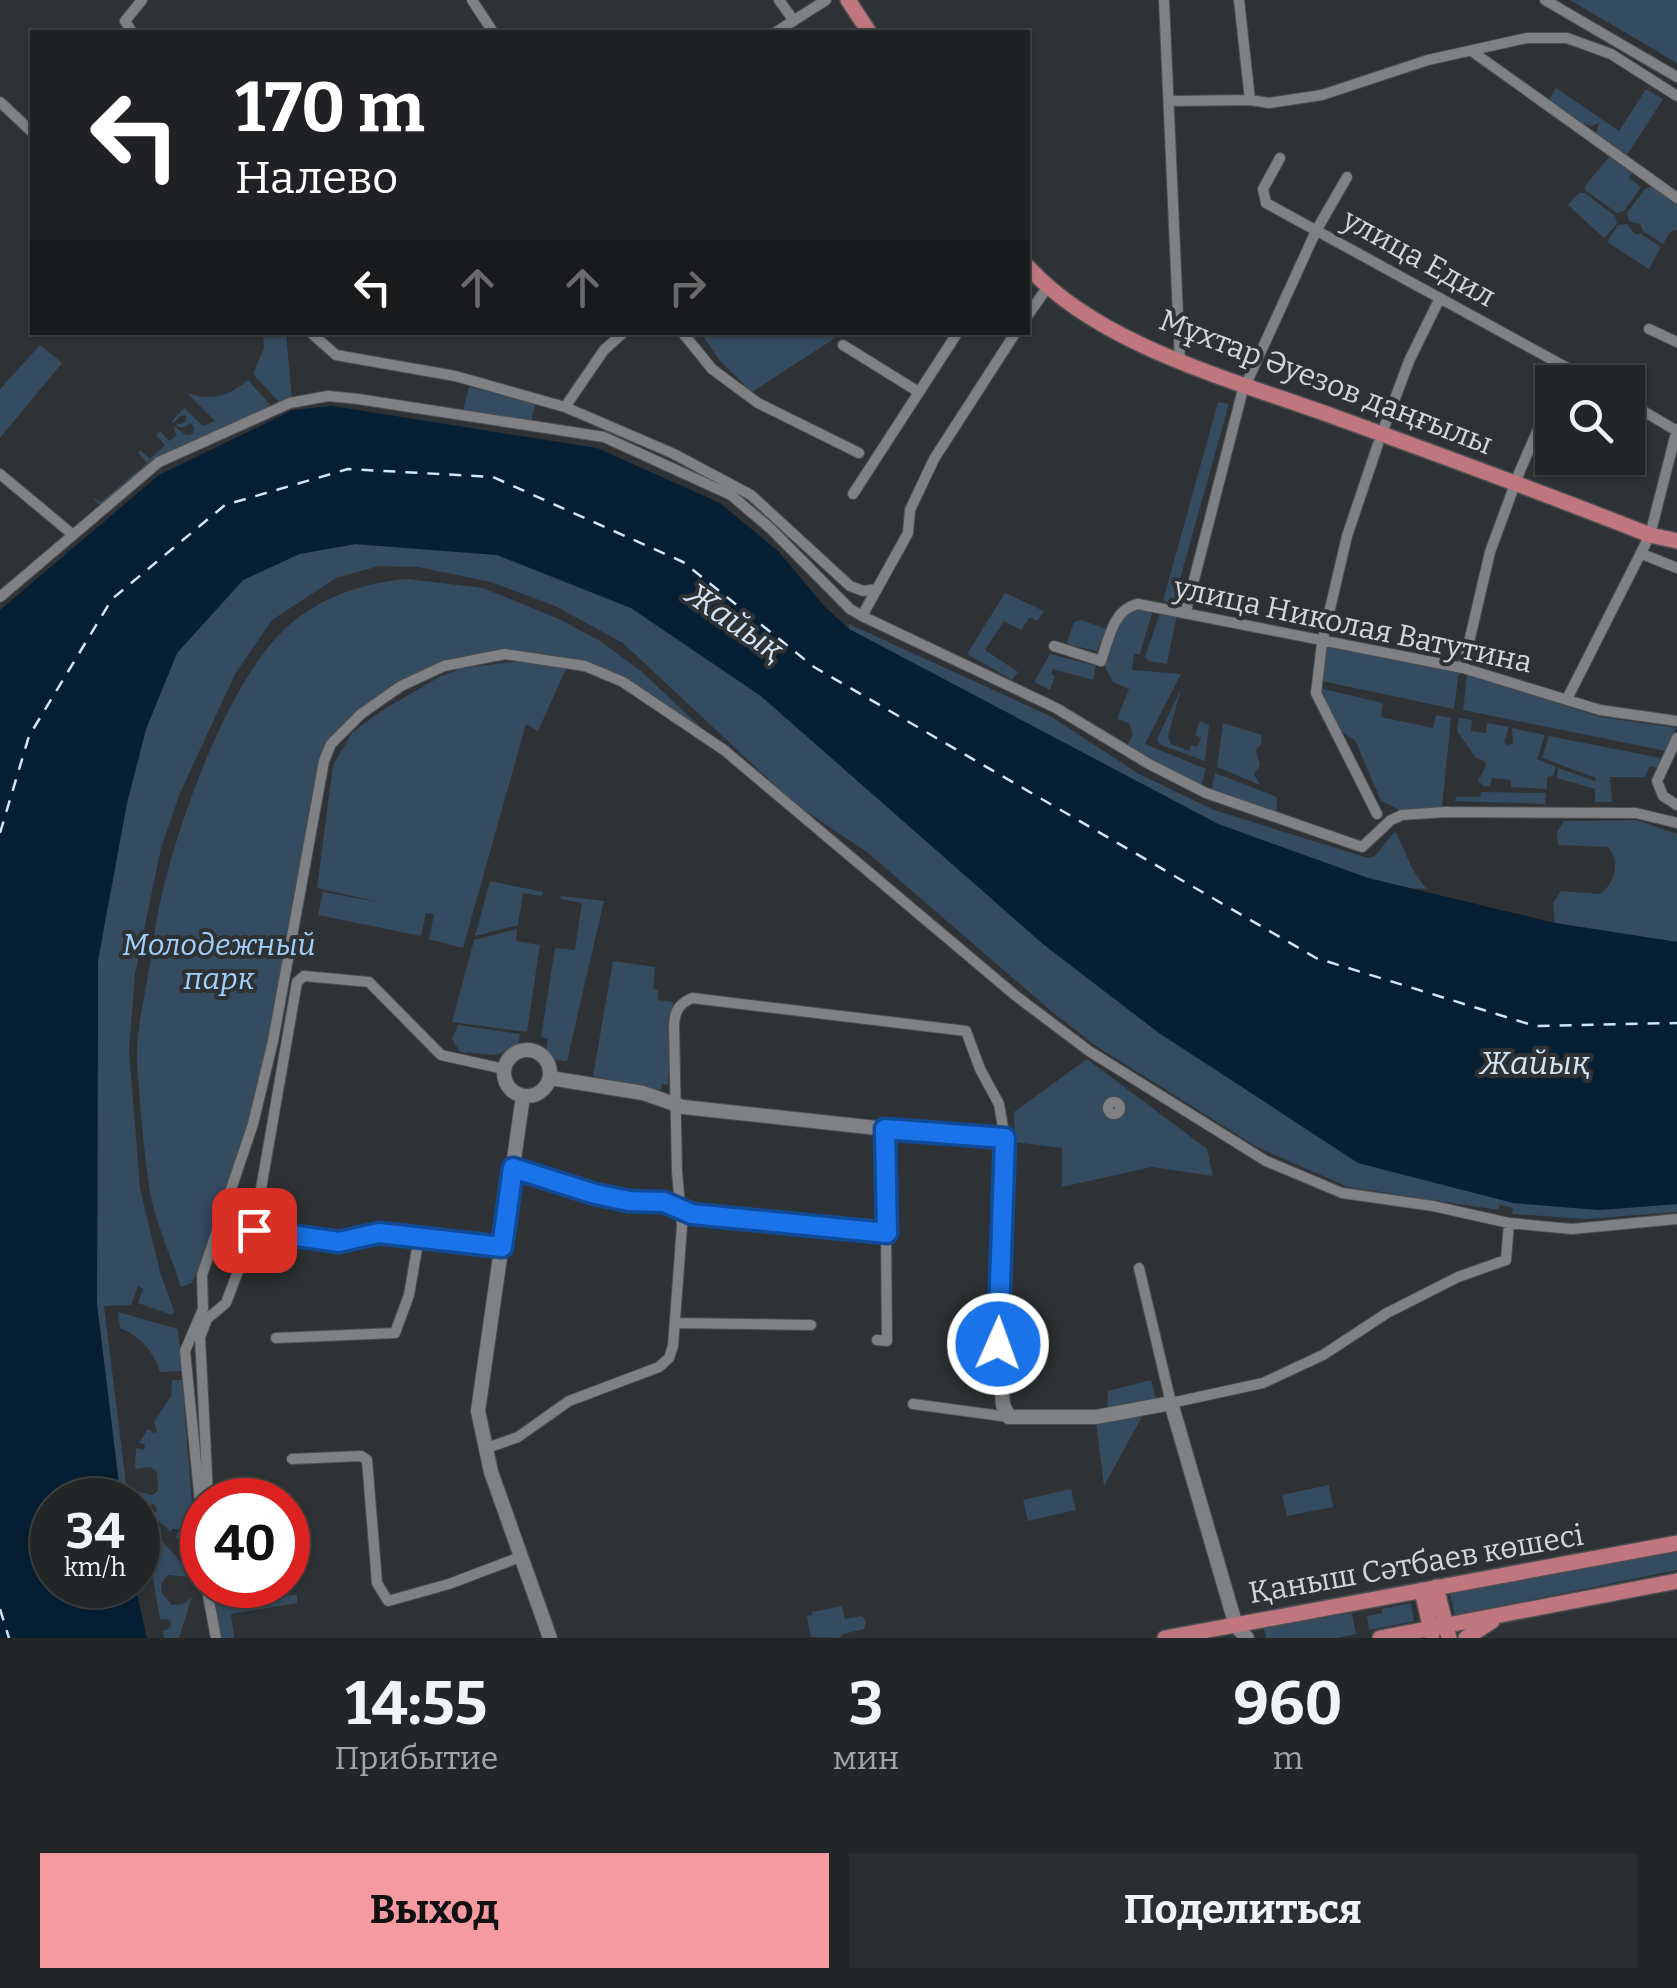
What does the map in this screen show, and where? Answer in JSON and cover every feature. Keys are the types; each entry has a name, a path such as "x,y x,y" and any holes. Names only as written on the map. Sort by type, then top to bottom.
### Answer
{"main road":[{"path":"848,0 867,30"},
{"name":"Мұхтар Әуезов даңғылы","path":"1030,269 1047,288 1111,328 1180,361 1650,535 1677,541"},
{"name":"Қаныш Сәтбаев көшесі","path":"1165,1638 1238,1634 1429,1588 1677,1543"},
{"path":"1380,1638 1439,1632 1504,1614 1677,1581"},
{"path":"1429,1588 1439,1632"},
{"path":"1466,1638 1504,1614"}],"street":[{"path":"131,30 125,21 142,0"},
{"path":"472,0 492,30"},
{"path":"778,0 794,21"},
{"path":"779,30 826,0"},
{"path":"1164,0 1180,361"},
{"path":"1239,0 1250,100"},
{"path":"1545,0 1677,77"},
{"path":"1170,101 1269,103 1322,95 1428,60 1527,38 1566,38 1611,54 1677,96"},
{"path":"1474,52 1677,198"},
{"path":"0,102 30,130"},
{"name":"улица Едил","path":"1280,158 1262,196 1266,203 1562,365"},
{"path":"1186,612 1224,453 1246,384 1316,231 1347,177"},
{"path":"1030,313 1047,288"},
{"path":"1385,425 1409,361 1440,298"},
{"path":"1649,328 1677,342"},
{"path":"314,335 329,351 344,357 454,376 565,406 741,487 850,586 864,591 877,589"},
{"path":"565,406 604,350 621,335"},
{"path":"684,335 712,370 758,403 859,452"},
{"path":"852,494 956,335"},
{"path":"862,616 908,533 910,510 934,458 1014,335"},
{"path":"842,344 917,392"},
{"path":"0,597 158,462 290,404 328,396 604,438 731,495 772,529 850,609 862,616 1056,708 1206,793 1362,846 1402,815 1465,810 1636,813 1677,823"},
{"path":"1567,699 1650,535 1677,430 1645,412"},
{"path":"1464,668 1490,552 1535,437"},
{"path":"1377,814 1316,693 1322,643 1347,536 1378,444"},
{"path":"0,474 72,534"},
{"path":"1642,554 1677,568"},
{"name":"улица Николая Ватутина","path":"1054,646 1101,661 1119,613 1138,604 1464,668 1600,710 1677,722"},
{"path":"197,1478 185,1351 202,1309 202,1276 248,1139 265,1074 324,761 332,744 369,708 401,686 444,666 505,654 586,666 623,682 724,750 1016,996 1089,1051 1266,1161 1342,1192 1434,1206 1509,1223 1572,1228 1677,1219"},
{"path":"1677,738 1657,782 1664,796 1677,805"},
{"path":"207,1478 200,1337 207,1319 226,1303 254,1230 298,982 304,976 369,982 440,1055 504,1069"},
{"path":"484,1449 518,1437 569,1400 659,1368 669,1358 676,1323 682,1210 676,1172 675,1014 679,1005 692,998 966,1030 980,1069 1000,1104 1005,1138 998,1344 1003,1405 1009,1417"},
{"path":"534,1051 546,1060 550,1078 538,1094 523,1096 508,1086 504,1069 512,1056 534,1051"},
{"path":"550,1078 643,1093 676,1104 885,1129 1005,1138"},
{"path":"523,1096 479,1396 479,1424 484,1449 550,1638"},
{"path":"878,1340 887,1341 885,1129"},
{"path":"513,1168 606,1197 664,1202 701,1215 887,1233"},
{"path":"913,1404 1009,1417 1096,1417 1264,1382 1323,1356 1415,1298 1506,1260 1509,1223"},
{"path":"254,1230 339,1242 379,1233 502,1247"},
{"path":"276,1338 394,1332 408,1295 419,1237"},
{"path":"1138,1268 1171,1403 1238,1634"},
{"path":"676,1323 810,1325"},
{"path":"292,1459 361,1456 368,1460 377,1583 388,1602 520,1557"},
{"path":"210,1608 216,1638"}],"green space":[{"path":"1570,0 1677,0 1677,63 1582,7"},
{"path":"1556,88 1619,131 1646,89 1663,99 1627,155 1596,134 1599,123 1592,126 1578,122 1548,101"},
{"path":"1609,157 1632,173 1629,178 1641,187 1624,211 1617,213 1586,191 1585,186"},
{"path":"1651,186 1677,205 1677,230 1670,232 1663,244 1643,231 1640,224 1629,221 1627,213"},
{"path":"1579,193 1585,193 1615,216 1617,224 1604,238 1568,205"},
{"path":"1627,224 1635,234 1661,247 1649,269 1607,242 1618,225"},
{"path":"263,335 286,335 292,398 280,403 253,374 264,348"},
{"path":"702,335 840,335 752,392 720,361"},
{"path":"40,345 62,363 0,438 0,389"},
{"path":"248,380 272,407 147,466 101,506 92,497 101,502 147,463 138,452 150,459 165,445 156,435 160,431 169,441 176,436 174,426 186,435 193,434 191,423 182,428 176,425 186,422 186,415 172,421 184,408 203,426 215,421 187,393 219,396"},
{"path":"469,387 536,403 531,421 463,410"},
{"path":"1218,402 1229,404 1173,604 1163,601"},
{"path":"355,544 497,555 631,608 761,696 1043,944 1159,1033 1599,1210 1677,1204 1677,1212 1586,1219 1512,1214 1513,1208 1500,1205 1498,1210 1348,1187 1257,1147 1096,1046 1051,1011 867,852 795,804 623,643 555,606 491,582 418,567 379,566 336,578 272,620 235,674 180,793 161,848 135,974 129,1050 140,1188 160,1272 174,1311 172,1315 138,1303 143,1289 138,1286 131,1305 104,1306 125,1478 118,1478 97,1305 98,960 127,803 146,729 177,653 243,580 299,554"},
{"name":"Молодежный парк","path":"407,579 483,588 559,619 600,641 642,672 724,749 623,682 553,659 481,658 401,686 331,744 273,1041 227,1205 192,1283 181,1287 150,1193 137,1054 169,866 194,789 229,709 272,643 295,620 334,597 377,583"},
{"path":"1005,593 1044,611 1037,621 1030,617 1021,630 1004,621 985,650 1018,672 1012,680 967,654"},
{"path":"1137,608 1152,613 1140,654 1134,654 1132,670 1181,674 1145,744 1206,769 1201,787 1127,746 1133,734 1129,723 1117,719 1129,689 1113,682 1104,665 1121,618"},
{"path":"1160,613 1177,614 1167,664 1145,657"},
{"path":"1081,620 1107,629 1097,651 1067,642 1074,622"},
{"path":"849,624 1050,716 1139,774 1214,810 1368,858 1375,856 1395,831 1427,889 1368,878 1218,824 849,629"},
{"path":"1327,647 1459,671 1454,709 1322,681"},
{"path":"1050,654 1096,666 1093,680 1053,669 1050,690 1034,682"},
{"path":"541,662 566,669 538,731 526,724 463,948 429,939 434,914 426,913 421,936 318,915 323,892 383,903 317,888 333,765 352,733 441,676 463,668"},
{"path":"1467,674 1600,717 1676,728 1666,751 1463,710"},
{"path":"1319,688 1383,703 1381,717 1433,728 1436,715 1451,718 1442,807 1402,811 1381,801 1355,740 1342,732"},
{"path":"1181,689 1168,736 1171,744 1189,751 1191,745 1197,747 1201,738 1195,735 1200,721 1209,725 1205,761 1159,744 1157,739"},
{"path":"1459,718 1472,720 1471,731 1486,733 1487,723 1509,727 1504,742 1508,746 1513,743 1512,728 1545,735 1537,759 1556,767 1553,776 1547,777 1547,789 1511,787 1511,780 1492,778 1490,786 1484,786 1478,781 1486,766 1457,731"},
{"path":"1223,723 1262,735 1256,750 1260,766 1254,774 1260,785 1217,767"},
{"path":"1549,736 1661,758 1657,768 1650,766 1645,777 1610,777 1612,802 1595,802 1595,789 1557,778 1558,768 1595,781 1596,778 1542,758"},
{"path":"1215,773 1277,797 1276,815 1211,792"},
{"path":"1481,792 1546,793 1545,804 1454,801 1457,797 1480,797"},
{"path":"1636,820 1677,834 1677,942 1555,923 1553,903 1561,891 1600,894 1613,879 1615,866 1608,847 1558,845 1557,832 1564,821"},
{"path":"490,881 543,892 542,896 523,893 518,925 475,936"},
{"path":"561,896 604,901 567,1061 554,1060 546,1050 548,1039 541,1037 555,948 575,950 582,903 560,899"},
{"path":"517,929 516,941 540,945 527,1032 452,1022 474,940"},
{"path":"613,961 655,967 653,989 658,990 658,1000 673,1002 668,1085 662,1084 661,1090 593,1076"},
{"path":"458,1025 520,1034 518,1045 496,1055 460,1052 452,1039"},
{"path":"1087,1059 1207,1149 1213,1176 1152,1167 1062,1187 1062,1148 1015,1142 1014,1112"},
{"path":"118,1312 178,1329 182,1371 160,1372 145,1345 120,1328"},
{"path":"172,1380 182,1380 190,1478 180,1478 180,1542 176,1537 179,1529 171,1532 160,1522 157,1472 150,1467 135,1469 136,1448 144,1450 145,1444 139,1443 148,1429 157,1432 154,1422 171,1396"},
{"path":"1151,1380 1156,1399 1107,1412 1108,1391"},
{"path":"1143,1415 1104,1486 1096,1423"},
{"path":"1329,1485 1333,1507 1287,1516 1282,1495"},
{"path":"1071,1489 1076,1510 1028,1521 1023,1500"},
{"path":"160,1539 180,1562 180,1576 168,1575 161,1592 172,1605 189,1608 179,1638 164,1638 163,1631 171,1623 160,1619"},
{"path":"1677,1551 1677,1570 1455,1615 1450,1594"},
{"path":"1411,1603 1414,1621 1369,1630 1367,1616"},
{"path":"842,1606 845,1619 862,1616 866,1621 864,1629 839,1638 811,1637 807,1616"},
{"path":"216,1608 267,1608 231,1614 234,1638 222,1638"},
{"path":"1352,1613 1356,1634 1336,1638 1266,1638 1264,1628"}],"water":[{"name":"Жайық","path":"332,406 597,448 720,503 778,551 824,606 849,629 1218,824 1368,878 1555,923 1677,942 1677,1204 1599,1210 1513,1203 1358,1163 1159,1033 1043,944 761,696 631,608 497,555 355,544 299,554 243,580 177,653 146,729 127,803 98,960 97,1305 118,1478 30,1478 30,1608 140,1608 147,1638 0,1638 0,610 159,475 293,410"}],"ferry route":[{"path":"0,833 29,736 112,599 225,505 348,469 493,477 683,562 814,667 1316,958 1535,1026 1677,1023"},
{"path":"0,1609 9,1638"}],"route":[{"path":"254,1230 339,1242 379,1233 502,1247 513,1168 617,1200 664,1202 692,1214 887,1233 885,1129 1005,1138 998,1344"}]}
